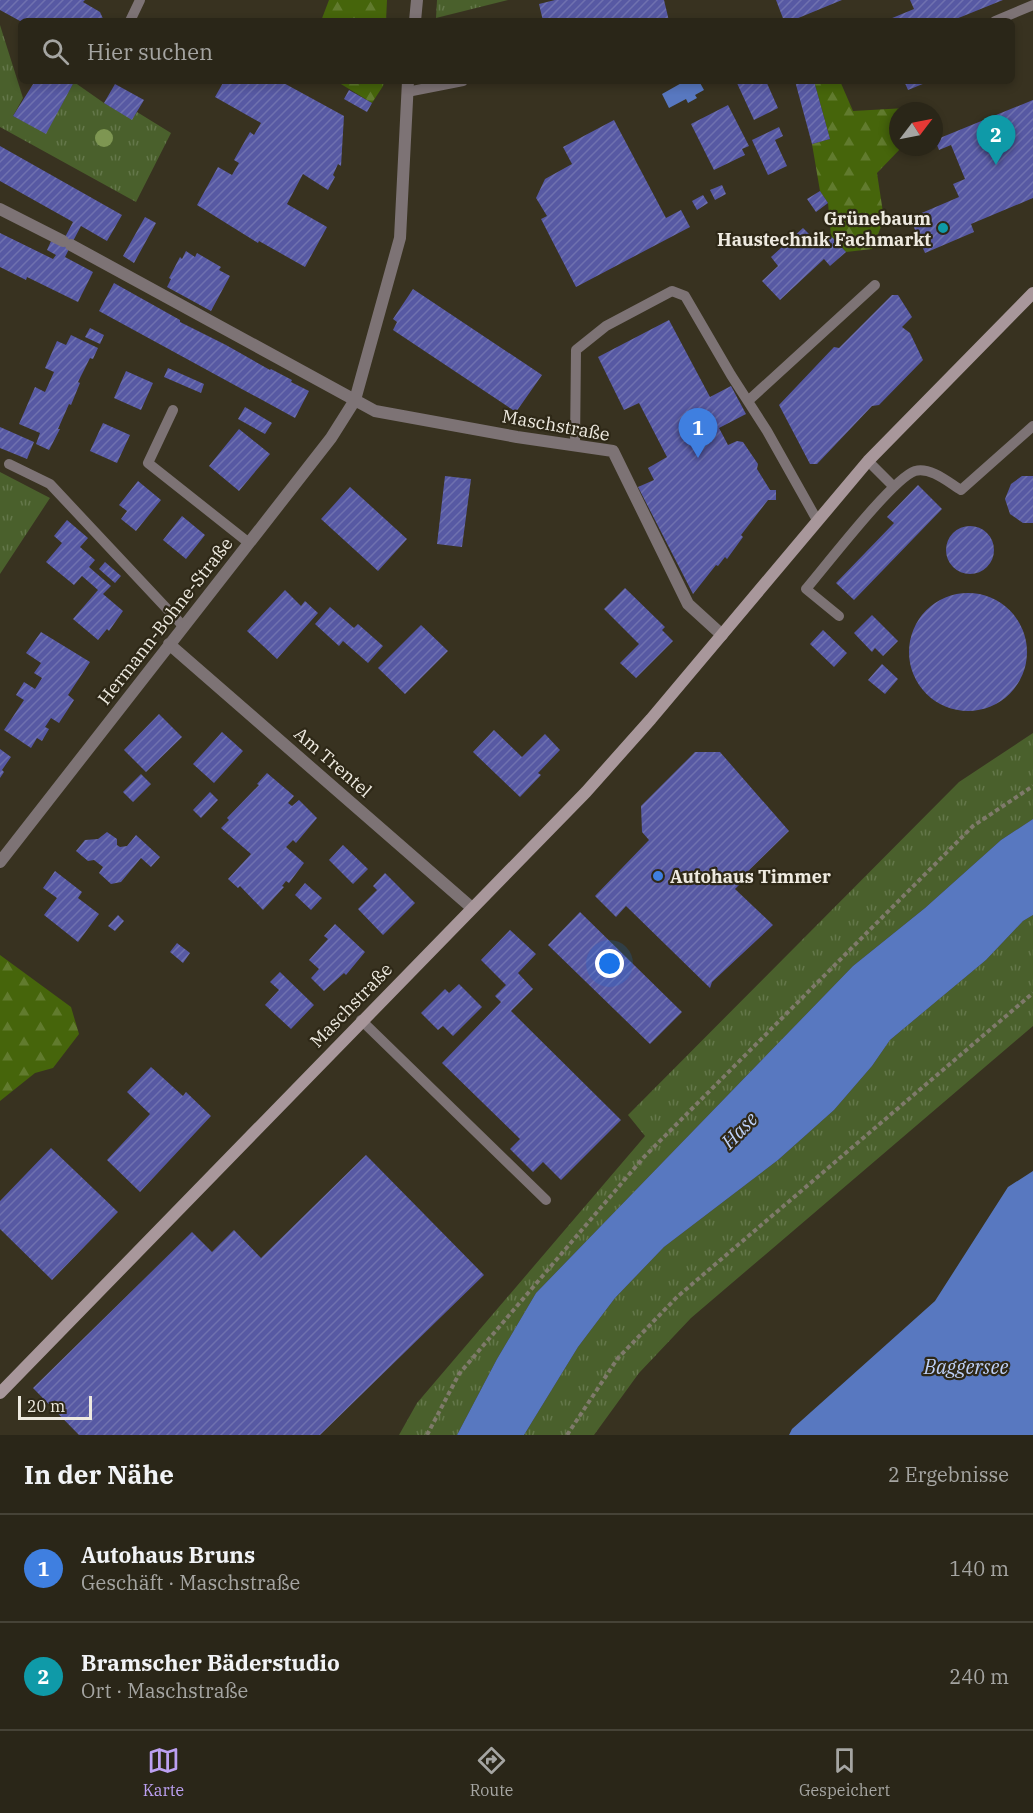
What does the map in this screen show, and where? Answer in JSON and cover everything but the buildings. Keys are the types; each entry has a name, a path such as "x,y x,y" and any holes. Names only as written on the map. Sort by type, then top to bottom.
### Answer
{"main road":[{"name":"Maschstraße","path":"0,1393 5,1380 586,792 868,462 1033,293"}],"street":[{"path":"415,18 417,0"},
{"name":"Hermann-Bohne-Straße","path":"0,862 331,438 355,400 400,238 408,86"},
{"path":"0,209 67,243 355,400"},
{"name":"Maschstraße","path":"355,400 375,411 613,451 688,604 722,635"},
{"name":"Am Trentel","path":"169,644 408,844 472,908"}],"lane":[{"path":"131,18 140,0"},
{"path":"1002,18 1033,5"},
{"path":"408,86 430,84"},
{"path":"748,401 875,285"},
{"path":"575,445 576,350 606,326 672,291 685,296 767,431 817,520"},
{"path":"173,410 148,463 249,543"},
{"path":"839,616 806,589 893,486 915,471 931,472 961,490 1033,426"},
{"path":"868,462 893,486"},
{"path":"9,464 50,484 184,627"},
{"path":"361,1020 546,1200"}],"path":[{"path":"427,1435 459,1374 644,1157 973,826 1033,786"},
{"path":"567,1435 618,1358 677,1298 1033,993"}],"green space":[{"path":"329,0 387,0 386,18 322,18"},
{"path":"437,0 508,0 436,18"},
{"path":"0,25 23,98 13,116 46,133 73,84 77,84 132,119 137,112 171,133 136,202 0,127"},
{"path":"341,84 383,84 372,103"},
{"path":"815,84 841,84 853,111 889,109 889,156 893,156 877,173 884,219 872,249 846,252 831,236 828,203 820,191 812,144 830,139"},
{"path":"0,472 50,498 0,574"},
{"path":"1033,733 1033,819 1001,840 925,908 853,966 536,1293 497,1359 457,1435 399,1435 417,1403 645,1136 628,1115 959,782"},
{"path":"1033,915 1033,1026 691,1318 639,1373 594,1435 524,1435 578,1347 615,1298 664,1247 778,1160 834,1110 872,1066 890,1040 986,960 1023,921"},
{"path":"0,955 71,1007 79,1034 53,1068 35,1073 0,1101"}],"water":[{"path":"680,84 701,84 704,90 688,103 686,99 669,108 662,94"},
{"name":"Hase","path":"1033,819 1033,915 1023,921 986,960 890,1040 872,1066 834,1110 778,1160 664,1247 615,1298 578,1347 524,1435 457,1435 497,1359 536,1293 853,966 925,908 1001,840"},
{"name":"Baggersee","path":"1033,1171 1033,1435 789,1435 792,1429 935,1301 1008,1187"}],"place":[{"name":"Bramscher Bäderstudio","path":"996,165"},
{"name":"Grünebaum Haustechnik Fachmarkt","path":"943,228"},
{"name":"Autohaus Bruns","path":"698,458"},
{"name":"Autohaus Timmer","path":"658,876"}]}
